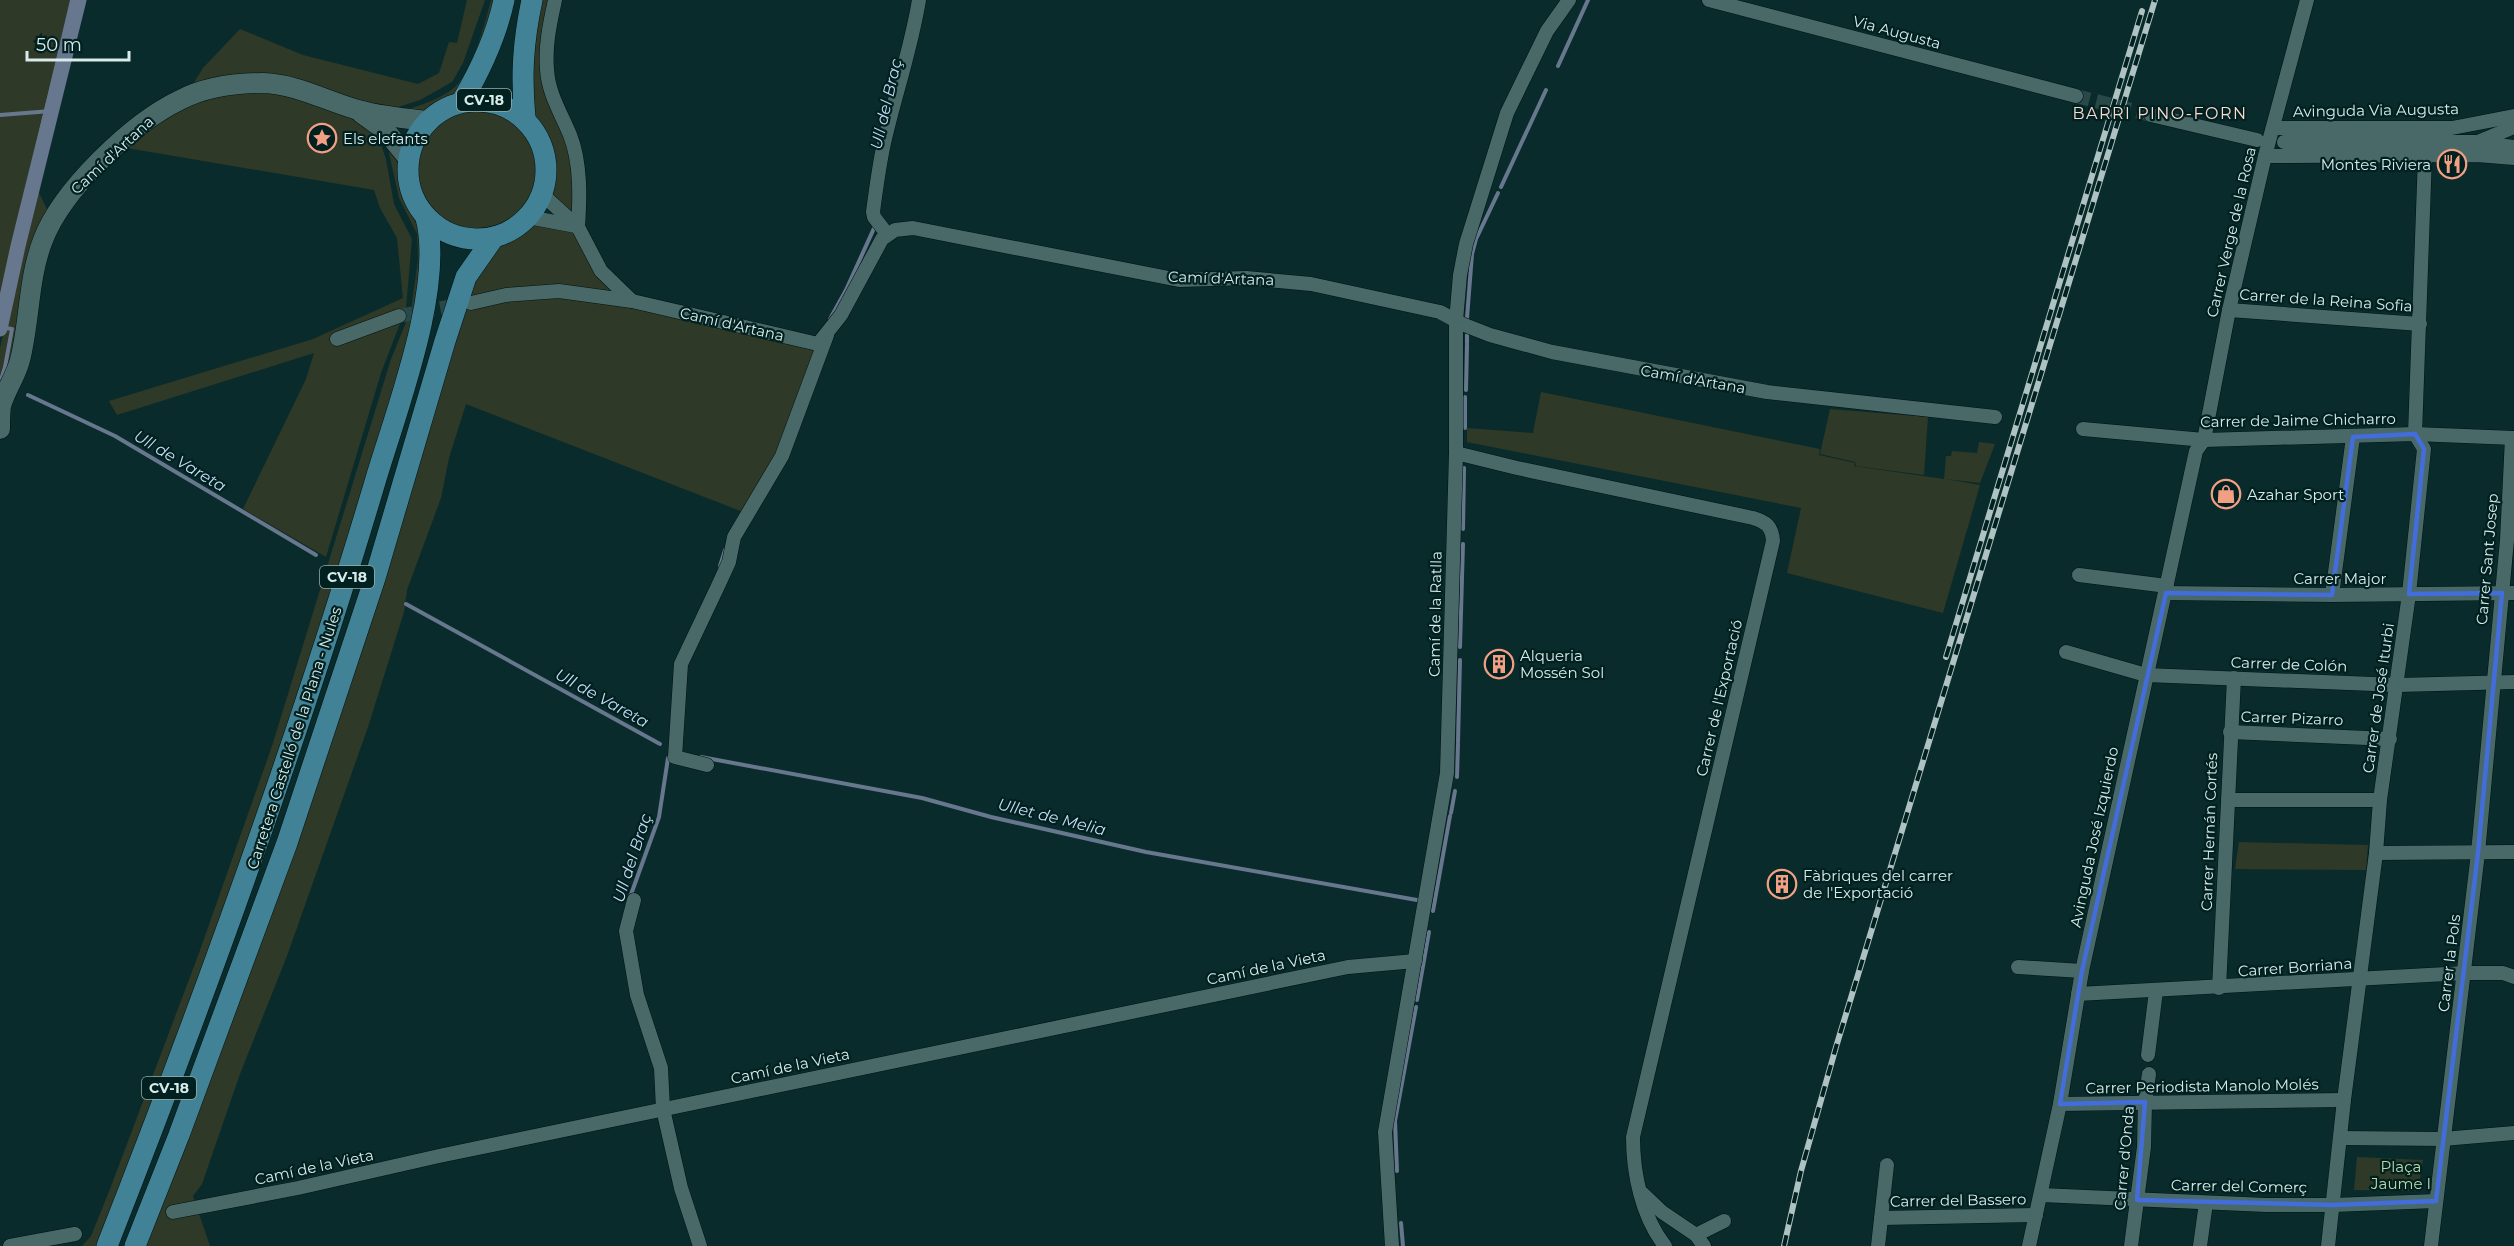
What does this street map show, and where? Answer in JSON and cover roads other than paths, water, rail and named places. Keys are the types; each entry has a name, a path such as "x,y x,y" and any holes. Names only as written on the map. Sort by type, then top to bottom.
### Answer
{"main road":[{"name":"CV-18","path":"462,101 482,67 500,18 504,0"},
{"name":"CV-18","path":"525,118 521,77 525,32 532,0"},
{"name":"CV-18","path":"484,100 506,106 525,118 541,140 547,167 543,195 528,217 513,230 495,237 470,239 446,232 426,218 410,190 408,158 414,138 426,121 442,109 462,101 484,100"},
{"name":"Carretera Castelló de la Plana - Nules","path":"107,1246 197,1016 246,880 350,569 422,315 431,258 426,218"},
{"name":"Carretera Castelló de la Plana - Nules","path":"135,1246 188,1113 287,843 375,578 466,277 495,237"}],"street":[{"path":"555,0 547,38 546,71 552,94 575,153 580,198 578,227"},
{"path":"707,765 675,757 681,664 729,562 734,537 782,456 827,335 841,315 887,234 874,217 873,212 884,144 914,32 919,0"},
{"name":"Camí de la Ratlla","path":"1392,1246 1384,1132 1447,773 1456,453 1456,321 1460,275 1466,244 1507,113 1547,31 1569,0"},
{"name":"Via Augusta","path":"1709,0 2076,96"},
{"name":"Carrer Verge de la Rosa","path":"2204,440 2229,310 2265,156 2307,0"},
{"name":"Camí d'Artana","path":"0,429 1,406 20,361 37,258 43,239 63,203 87,175 152,115 181,99 207,89 265,83 298,89 356,110 426,121"},
{"name":"Camí d'Artana","path":"356,110 386,130 408,158"},
{"path":"2151,115 2258,140"},
{"name":"Avinguda Via Augusta","path":"2274,128 2452,128 2514,116"},
{"name":"Avinguda Via Augusta","path":"2476,142 2514,127"},
{"name":"Avinguda Via Augusta","path":"2283,142 2476,142 2514,147"},
{"path":"2265,156 2477,155 2514,158"},
{"name":"Carrer de José Iturbi","path":"2328,1246 2344,1100 2376,854 2380,800 2409,594 2424,449 2415,434 2425,156"},
{"path":"543,195 578,227 601,272 632,301"},
{"path":"528,217 578,227"},
{"name":"Camí d'Artana","path":"887,234 895,230 913,228 1179,280 1246,278 1311,284 1440,312 1490,334 1552,352 1767,392 1995,417"},
{"path":"471,303 506,295 559,291 632,301"},
{"name":"Camí d'Artana","path":"632,301 818,344 827,335"},
{"name":"Carrer de la Reina Sofia","path":"2229,310 2420,324"},
{"path":"336,339 399,316"},
{"name":"Carrer de Jaime Chicharro","path":"2083,429 2204,440 2415,434 2513,438"},
{"path":"2332,595 2353,437"},
{"name":"Carrer Sant Josep","path":"2493,682 2508,593 2507,540 2513,438"},
{"name":"Avinguda José Izquierdo","path":"2030,1246 2060,1104 2082,971 2196,451 2204,440"},
{"name":"Carrer de l'Exportació","path":"1456,453 1753,518 1765,522 1772,533 1773,541 1635,1127 1633,1150 1645,1199"},
{"name":"Carrer Major","path":"2079,575 2167,590 2332,595 2508,593"},
{"name":"Carrer de Colón","path":"2066,652 2146,675 2398,685 2514,682"},
{"name":"Carrer Hernán Cortés","path":"2220,988 2234,678"},
{"name":"Carrer la Pols","path":"2431,1246 2465,974 2493,682"},
{"name":"Carrer Pizarro","path":"2230,732 2390,739"},
{"path":"2228,800 2380,800"},
{"path":"2376,854 2514,852"},
{"path":"633,900 626,931 627,939 638,995 661,1068 663,1109 681,1188 700,1246"},
{"name":"Camí de la Vieta","path":"173,1212 298,1188 663,1109 1348,967 1415,961"},
{"path":"2018,967 2082,971"},
{"name":"Carrer Borriana","path":"2078,994 2465,974 2503,973 2514,977"},
{"path":"2148,1055 2156,991"},
{"name":"Carrer d'Onda","path":"2131,1246 2144,1147 2145,1102 2150,1074"},
{"name":"Carrer Periodista Manolo Molés","path":"2060,1104 2344,1100"},
{"path":"2341,1138 2443,1139 2514,1133"},
{"path":"1878,1246 1887,1165"},
{"name":"Carrer del Comerç","path":"2041,1195 2206,1203 2333,1205 2436,1201"},
{"path":"1645,1199 1696,1236"},
{"path":"1645,1199 1649,1222 1664,1244"},
{"path":"2200,1246 2206,1203"},
{"name":"Carrer del Bassero","path":"1881,1218 2036,1215"},
{"path":"1696,1236 1724,1221"},
{"path":"1664,1244 1665,1236 1671,1230 1679,1227 1696,1236"},
{"path":"10,1246 75,1234"}],"waterway":[{"path":"0,306 72,0"},
{"path":"0,329 18,246 79,0"},
{"path":"1558,66 1588,0"},
{"path":"1501,187 1546,90"},
{"path":"0,115 51,111"},
{"path":"1477,237 1498,193"},
{"name":"Ull del Braç","path":"830,319 875,226"},
{"path":"1467,318 1472,254 1476,239"},
{"name":"Ull de Vareta","path":"0,327 12,329 1,380"},
{"path":"1467,335 1467,343"},
{"path":"1466,390 1467,345"},
{"name":"Ull de Vareta","path":"28,395 115,436 316,555"},
{"path":"1465,397 1465,428"},
{"path":"1463,529 1464,468"},
{"path":"1462,577 1463,544"},
{"name":"Ull del Braç","path":"720,566 725,550"},
{"path":"1460,647 1462,578"},
{"name":"Ull de Vareta","path":"406,604 660,744"},
{"path":"1458,742 1460,660"},
{"path":"1457,777 1458,744"},
{"name":"Ullet de Melia","path":"701,757 922,798 991,817 1146,852 1417,900"},
{"name":"Ull del Braç","path":"629,900 659,817 668,758"},
{"path":"1451,813 1455,791"},
{"path":"1433,911 1450,816"},
{"path":"1417,1000 1429,932"},
{"path":"1397,1171 1395,1121 1416,1007"},
{"path":"1401,1223 1403,1246"}],"tunnel":[{"path":"2076,96 2151,115"},
{"path":"399,316 463,304"}],"railway":[{"path":"1784,1246 1801,1171 1836,1047 2155,0"},
{"path":"1946,657 2142,11"}],"place":[{"name":"Els elefants","path":"322,138"},
{"name":"Montes Riviera","path":"2452,164"},
{"name":"Azahar Sport","path":"2226,494"},
{"name":"Alqueria Mossén Sol","path":"1499,664"},
{"name":"Fàbriques del carrer de l'Exportació","path":"1782,884"}],"district":[{"name":"BARRI PINO-FORN","path":"2160,113"}],"park label":[{"name":"Plaça Jaume I","path":"2401,1174"}]}
